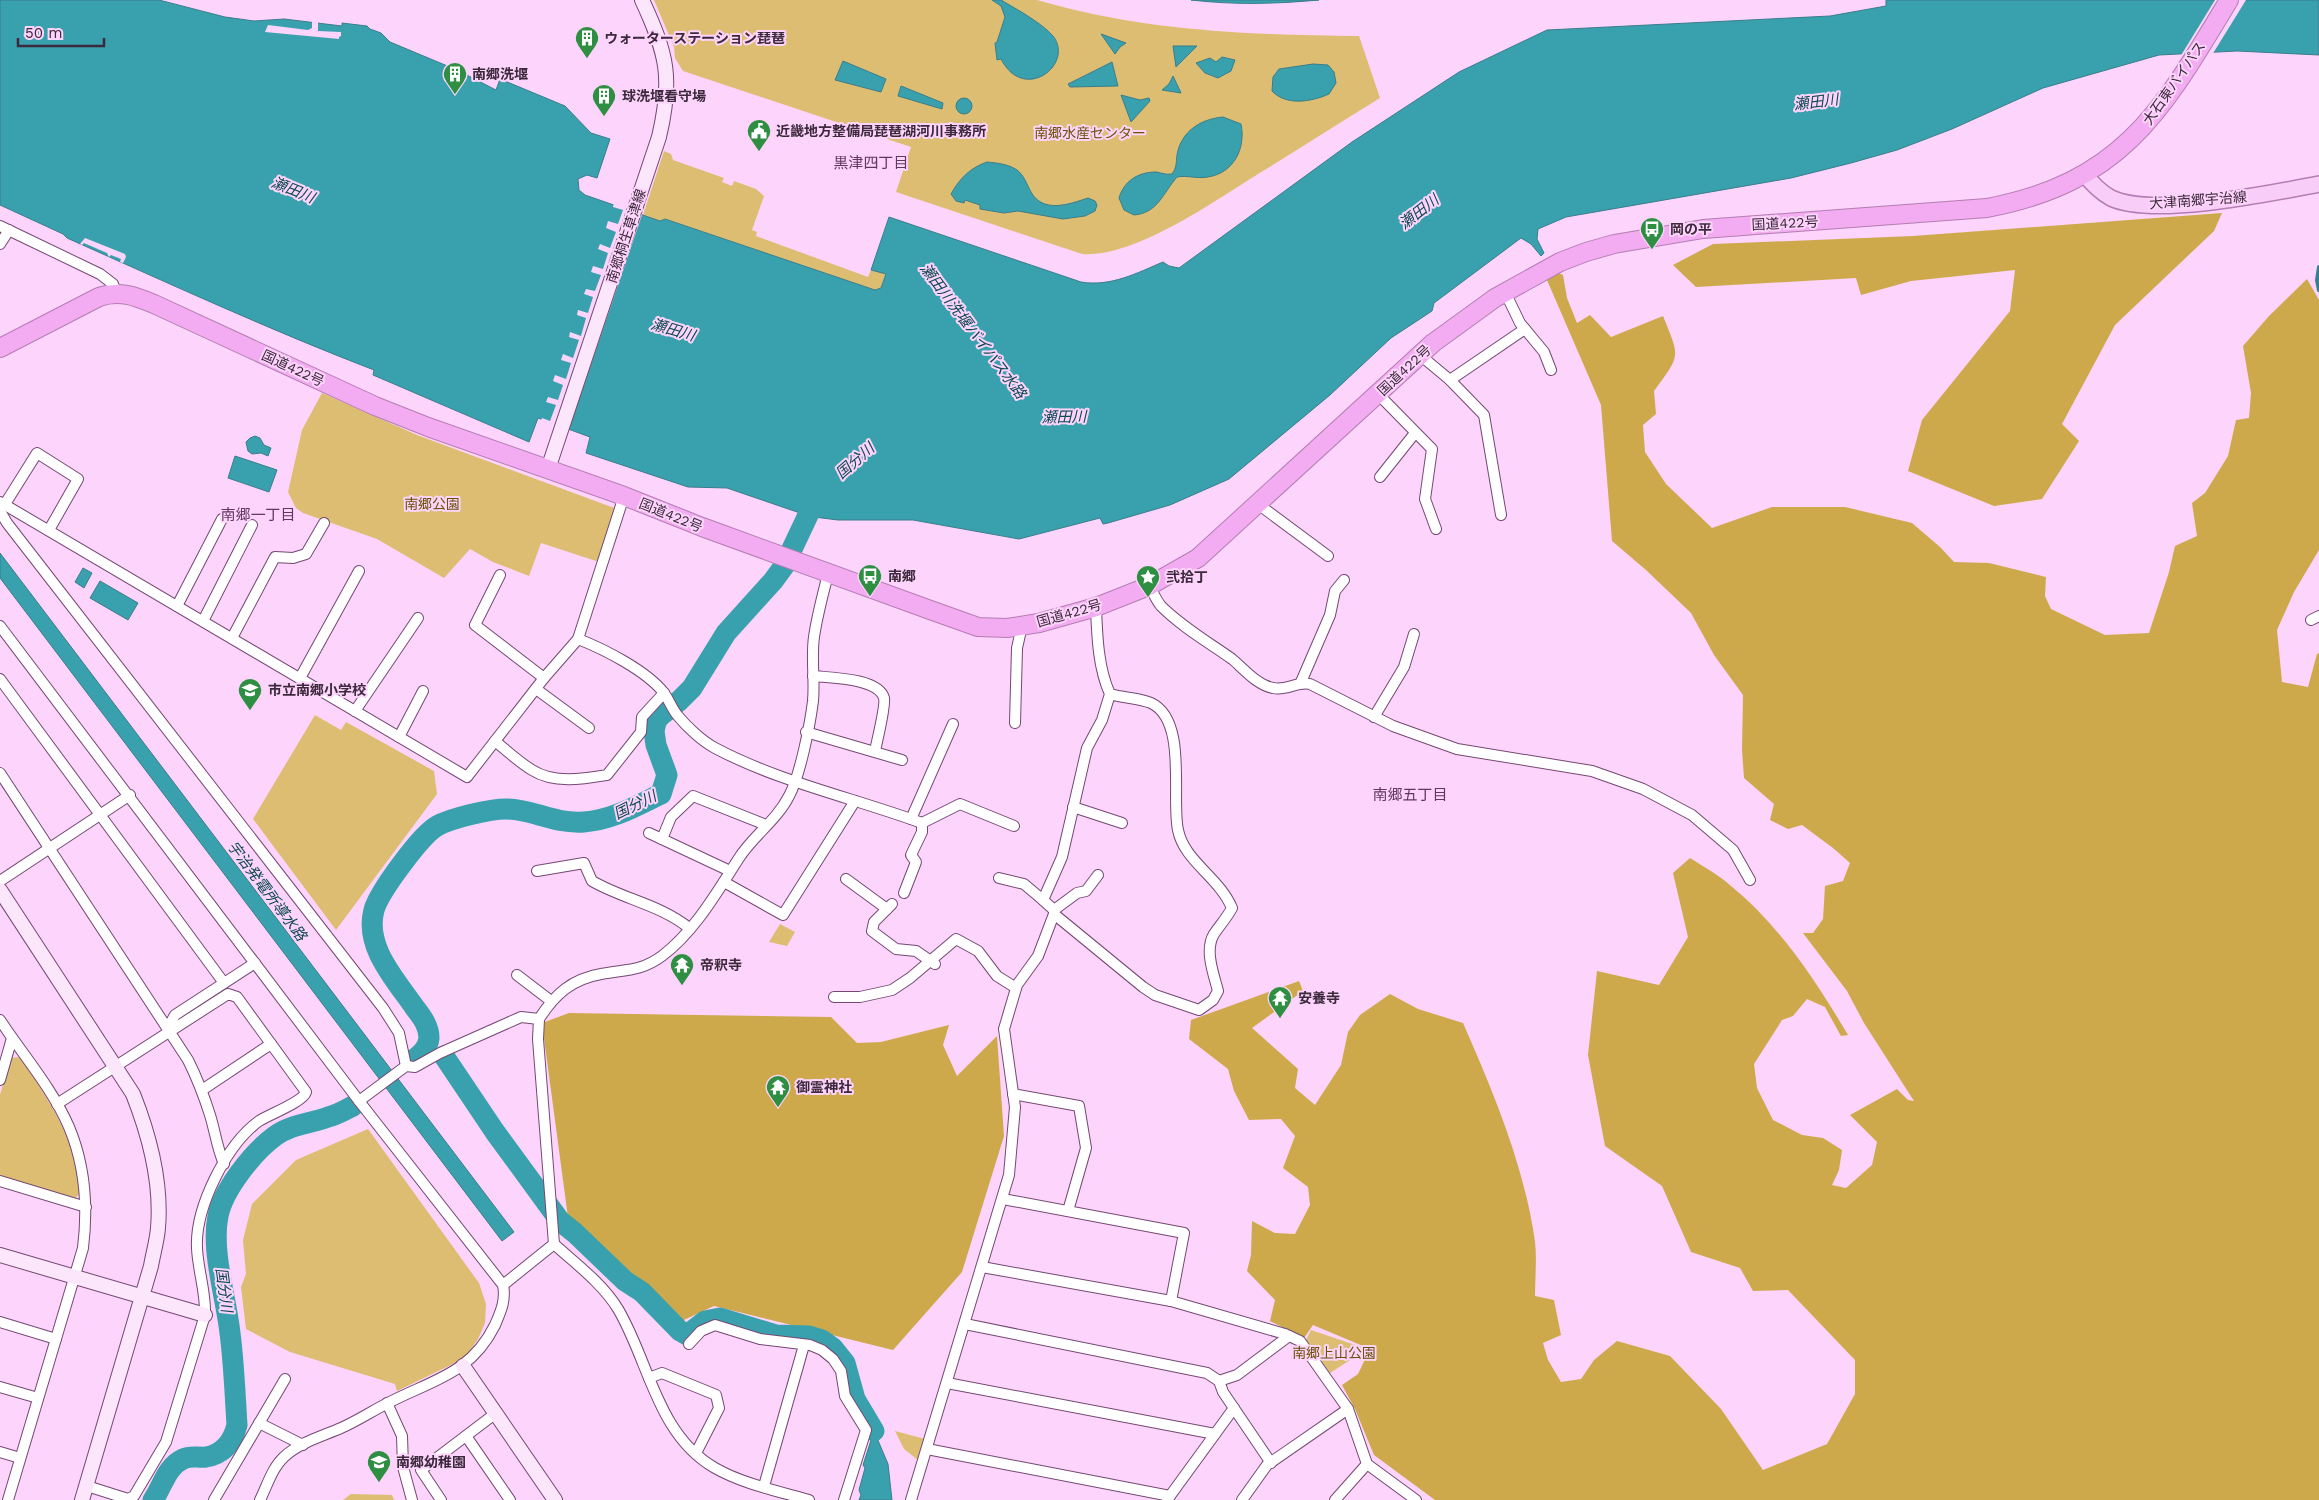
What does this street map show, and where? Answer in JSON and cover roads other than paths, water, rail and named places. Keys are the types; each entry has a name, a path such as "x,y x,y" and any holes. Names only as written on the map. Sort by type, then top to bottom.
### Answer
{"highway":[{"name":"大石東バイパス","path":"2085,175 2135,136 2156,113 2192,62 2229,0"},
{"name":"国道422号","path":"0,348 87,302 108,294 116,293 139,298 404,418 624,496 828,574 978,626 1007,628 1039,624 1096,607 1149,586 1198,558 1433,343 1505,292 1560,262 1614,244 1703,229 1752,224 1887,217 1987,208 2019,202 2046,193 2085,175"}],"main road":[{"name":"大津南郷宇治線","path":"2085,175 2101,192 2112,198 2154,205 2238,199 2319,184"}],"street":[{"name":"南郷桐生草津線","path":"548,469 659,137 668,87 667,70 661,44 642,0"},
{"path":"0,244 5,228 100,274 113,284 116,293"},
{"path":"1505,292 1525,330 1544,352 1551,370"},
{"path":"1450,380 1525,330"},
{"path":"1420,355 1450,380 1484,415 1501,515"},
{"path":"1378,394 1432,449 1425,499 1436,529"},
{"path":"1380,477 1415,433"},
{"path":"49,530 78,479 37,452 2,505 7,523 383,1008 398,1033 406,1066"},
{"path":"2,505 49,530 467,777 544,678 578,639 624,496"},
{"path":"1258,504 1328,556"},
{"path":"177,606 222,520"},
{"path":"232,638 275,557 293,558 306,554 324,524"},
{"path":"202,621 252,525"},
{"path":"300,678 359,571"},
{"path":"809,1500 781,1496 764,1486 732,1476 714,1468 696,1453 667,1419 630,1330 617,1307 597,1283 554,1244 538,1039 539,1018 551,1001 565,988 579,980 601,974 637,970 649,966 671,949 712,900 745,847 788,799 796,782 813,701 814,637 828,574"},
{"path":"500,575 475,625 544,678"},
{"path":"1149,586 1160,605 1258,681 1272,688 1289,688 1301,682 1330,615 1335,591 1344,580"},
{"path":"1043,900 1062,857 1087,748 1102,720 1110,694 1104,682 1100,660 1096,607"},
{"path":"355,711 418,618"},
{"path":"0,626 130,795 359,1101 503,1285 505,1297 492,1331 478,1352 463,1366 346,1426 303,1445 282,1458 260,1500"},
{"path":"1015,723 1017,648 1022,626"},
{"path":"1374,717 1404,667 1414,634"},
{"path":"578,639 600,647 620,661 641,671 666,696 677,715 714,747 796,782 922,823 960,804 1014,826"},
{"path":"813,676 864,682 879,689 884,699 875,751"},
{"path":"0,679 224,982"},
{"path":"1301,682 1327,691 1393,726 1457,748 1592,771 1643,789 1692,815 1732,850 1750,880"},
{"path":"536,688 589,728"},
{"path":"399,737 423,691"},
{"path":"1000,878 1024,884 1054,912 1155,995 1199,1010 1211,1001 1218,991 1209,950 1213,935 1222,926 1232,908 1225,894 1209,874 1193,860 1178,831 1176,766 1172,729 1165,716 1152,704 1124,699 1110,694"},
{"path":"495,741 533,771 551,778 581,779 607,774 640,732 642,716 666,696"},
{"path":"911,819 953,724"},
{"path":"806,732 902,760"},
{"path":"0,773 171,1031 188,1060 202,1090 217,1146 224,1164"},
{"path":"0,881 130,795"},
{"path":"662,839 671,817 693,796 766,825"},
{"path":"724,882 783,915 855,801"},
{"path":"1073,807 1122,823"},
{"path":"904,893 916,862 911,855 922,832 922,823"},
{"path":"649,833 730,871"},
{"path":"537,871 584,863 592,881 646,904 681,921 690,928"},
{"path":"911,1500 1009,1175 1015,1107 1004,1029 1016,988 1038,956 1054,912 1077,893 1086,891 1098,875"},
{"path":"846,879 890,906 874,922 872,931 896,949 916,950 933,963"},
{"path":"0,890 133,1094 154,1163 158,1228 151,1266 82,1500"},
{"path":"834,997 860,997 892,990 933,963 953,940 959,940 978,951 997,976 1016,988"},
{"path":"171,1031 171,1022 175,1015 255,963"},
{"path":"517,975 551,1001"},
{"path":"58,1104 228,994 237,997 306,1092 305,1097 257,1122 241,1139 212,1185 200,1216 197,1247 206,1299 205,1315 166,1442 134,1496 128,1499 87,1486"},
{"path":"359,1101 406,1066 415,1068 440,1053 521,1017 539,1018"},
{"path":"0,1020 58,1104 76,1144 82,1172 86,1207 83,1248 8,1500"},
{"path":"0,1080 12,1038"},
{"path":"202,1090 271,1044"},
{"path":"1013,1094 1079,1106 1086,1148 1068,1211"},
{"path":"0,1181 86,1207"},
{"path":"1003,1199 1184,1233 1172,1301"},
{"path":"503,1285 554,1244"},
{"path":"0,1255 205,1315"},
{"path":"982,1266 1172,1301 1300,1341 1348,1409 1367,1464 1416,1500"},
{"path":"0,1322 56,1339"},
{"path":"965,1324 1207,1372 1219,1380 1223,1392 1271,1463"},
{"path":"689,1344 701,1331 715,1325 760,1339 804,1345 822,1350 833,1359 841,1371 845,1396 866,1430 844,1500"},
{"path":"1219,1380 1237,1375 1289,1336"},
{"path":"764,1486 804,1345"},
{"path":"463,1366 555,1500"},
{"path":"649,1378 662,1373 716,1395 719,1408 696,1453"},
{"path":"214,1500 285,1379"},
{"path":"947,1382 1215,1434"},
{"path":"0,1387 38,1398"},
{"path":"388,1403 402,1436 403,1467 412,1500"},
{"path":"927,1449 1168,1498 1234,1408"},
{"path":"1242,1500 1271,1463 1348,1409"},
{"path":"441,1500 421,1470 496,1413"},
{"path":"259,1423 303,1445"},
{"path":"466,1436 510,1500"},
{"path":"0,1452 20,1458"},
{"path":"1335,1500 1367,1464"}],"water":[{"path":"0,0 159,0 225,17 254,21 284,19 342,26 342,23 367,26 381,33 390,42 457,70 496,90 500,79 565,106 591,133 610,139 597,178 587,175 578,179 579,190 585,195 660,221 665,219 875,290 881,288 886,274 871,270 889,217 1081,282 1103,283 1113,281 1163,262 1169,266 1179,268 1352,142 1459,72 1547,30 1830,16 1886,6 1886,0 2319,0 2319,55 2237,51 2159,55 2043,88 1952,129 1897,150 1851,163 1791,178 1566,217 1538,229 1537,239 1544,253 1541,256 1531,244 1521,238 1434,303 1432,311 1391,338 1330,395 1229,479 1170,505 1108,523 1103,524 1100,518 1019,539 913,520 838,520 814,517 802,541 790,538 800,513 727,488 688,487 586,453 590,437 538,418 529,442 373,375 374,370 258,323 67,238 63,234 0,205"},
{"path":"992,0 1001,0 1036,21 1053,36 1058,47 1057,58 1044,75 1033,79 1022,78 1011,72 1001,59 997,60 995,43 997,42 1005,17 1001,6"},
{"path":"1191,0 1319,0 1223,3"},
{"path":"1101,34 1126,43 1115,54"},
{"path":"1173,46 1197,46 1176,67"},
{"path":"1222,57 1235,60 1231,71 1218,78 1205,73 1196,63 1210,58 1216,62"},
{"path":"843,61 886,79 881,92 835,80"},
{"path":"1112,62 1118,86 1070,87 1068,84"},
{"path":"1313,64 1328,65 1334,72 1336,83 1329,94 1307,101 1291,101 1278,96 1272,91 1273,77 1279,69"},
{"path":"1173,76 1181,93 1162,90 1169,84"},
{"path":"901,86 943,103 942,109 898,96"},
{"path":"1121,95 1140,100 1149,98 1150,101 1131,122"},
{"path":"964,98 970,100 972,106 970,112 964,114 958,112 956,106 958,100"},
{"path":"1223,117 1241,124 1242,142 1240,150 1231,165 1217,175 1208,177 1177,177 1159,201 1149,210 1134,215 1124,210 1119,198 1128,182 1149,172 1172,174 1176,167 1179,147 1188,133 1207,120"},
{"path":"987,162 999,163 1017,170 1036,199 1042,203 1057,206 1088,198 1095,201 1097,205 1095,211 1085,216 1063,219 1018,211 1004,213 980,209 980,205 965,200 964,203 956,201 951,194 958,183 966,174"},
{"path":"255,436 260,438 264,445 271,448 268,456 261,453 252,454 248,451 246,442"},
{"path":"235,456 277,470 269,492 228,478"},
{"name":"宇治発電所導水路","path":"0,553 514,1232 502,1241 0,578"},
{"path":"83,568 92,573 84,588 75,582"},
{"path":"100,581 138,603 128,620 90,598"},
{"path":"874,1431 888,1464 892,1500 859,1500 861,1495 859,1490 865,1468 863,1465"}],"waterway":[{"path":"2319,267 2317,280 2319,290"},
{"name":"国分川","path":"412,1061 425,1049 429,1038 428,1030 423,1018 384,962 378,950 372,924 377,902 401,865 430,831 443,823 471,814 506,809 526,811 562,821 594,821 633,808 661,794 667,775 656,745 654,731 656,722 659,717 692,688 726,633 773,581 784,566 809,513"},
{"path":"444,1056 495,1132 560,1221 625,1281 642,1292 680,1331 687,1335 705,1321 720,1318 776,1335 809,1336 822,1340 833,1348 845,1363 855,1399 874,1431"},
{"name":"国分川","path":"153,1500 177,1462 186,1458 206,1457 223,1450 233,1436 237,1425 228,1319 216,1244 218,1216 232,1183 266,1143 281,1132 335,1115 353,1106"}],"place":[{"name":"ウォーターステーション琵琶","path":"587,59"},
{"name":"南郷洗堰","path":"455,95"},
{"name":"球洗堰看守場","path":"604,117"},
{"name":"近畿地方整備局琵琶湖河川事務所","path":"759,152"},
{"name":"岡の平","path":"1652,250"},
{"name":"南郷","path":"870,597"},
{"name":"弐拾丁","path":"1148,598"},
{"name":"市立南郷小学校","path":"250,711"},
{"name":"帝釈寺","path":"682,986"},
{"name":"安養寺","path":"1280,1019"},
{"name":"御霊神社","path":"778,1108"},
{"name":"南郷幼稚園","path":"379,1483"}],"district":[{"name":"黒津四丁目","path":"871,163"},
{"name":"南郷一丁目","path":"258,515"},
{"name":"南郷五丁目","path":"1410,795"}],"water label":[{"name":"瀬田川","path":"1816,102"},
{"name":"瀬田川","path":"293,190"},
{"name":"瀬田川","path":"1419,212"},
{"name":"瀬田川","path":"673,330"},
{"name":"瀬田川洗堰バイパス水路","path":"973,331"},
{"name":"瀬田川","path":"1064,417"}],"park label":[{"name":"南郷水産センター","path":"1090,133"},
{"name":"南郷公園","path":"432,504"},
{"name":"南郷上山公園","path":"1334,1353"}]}
